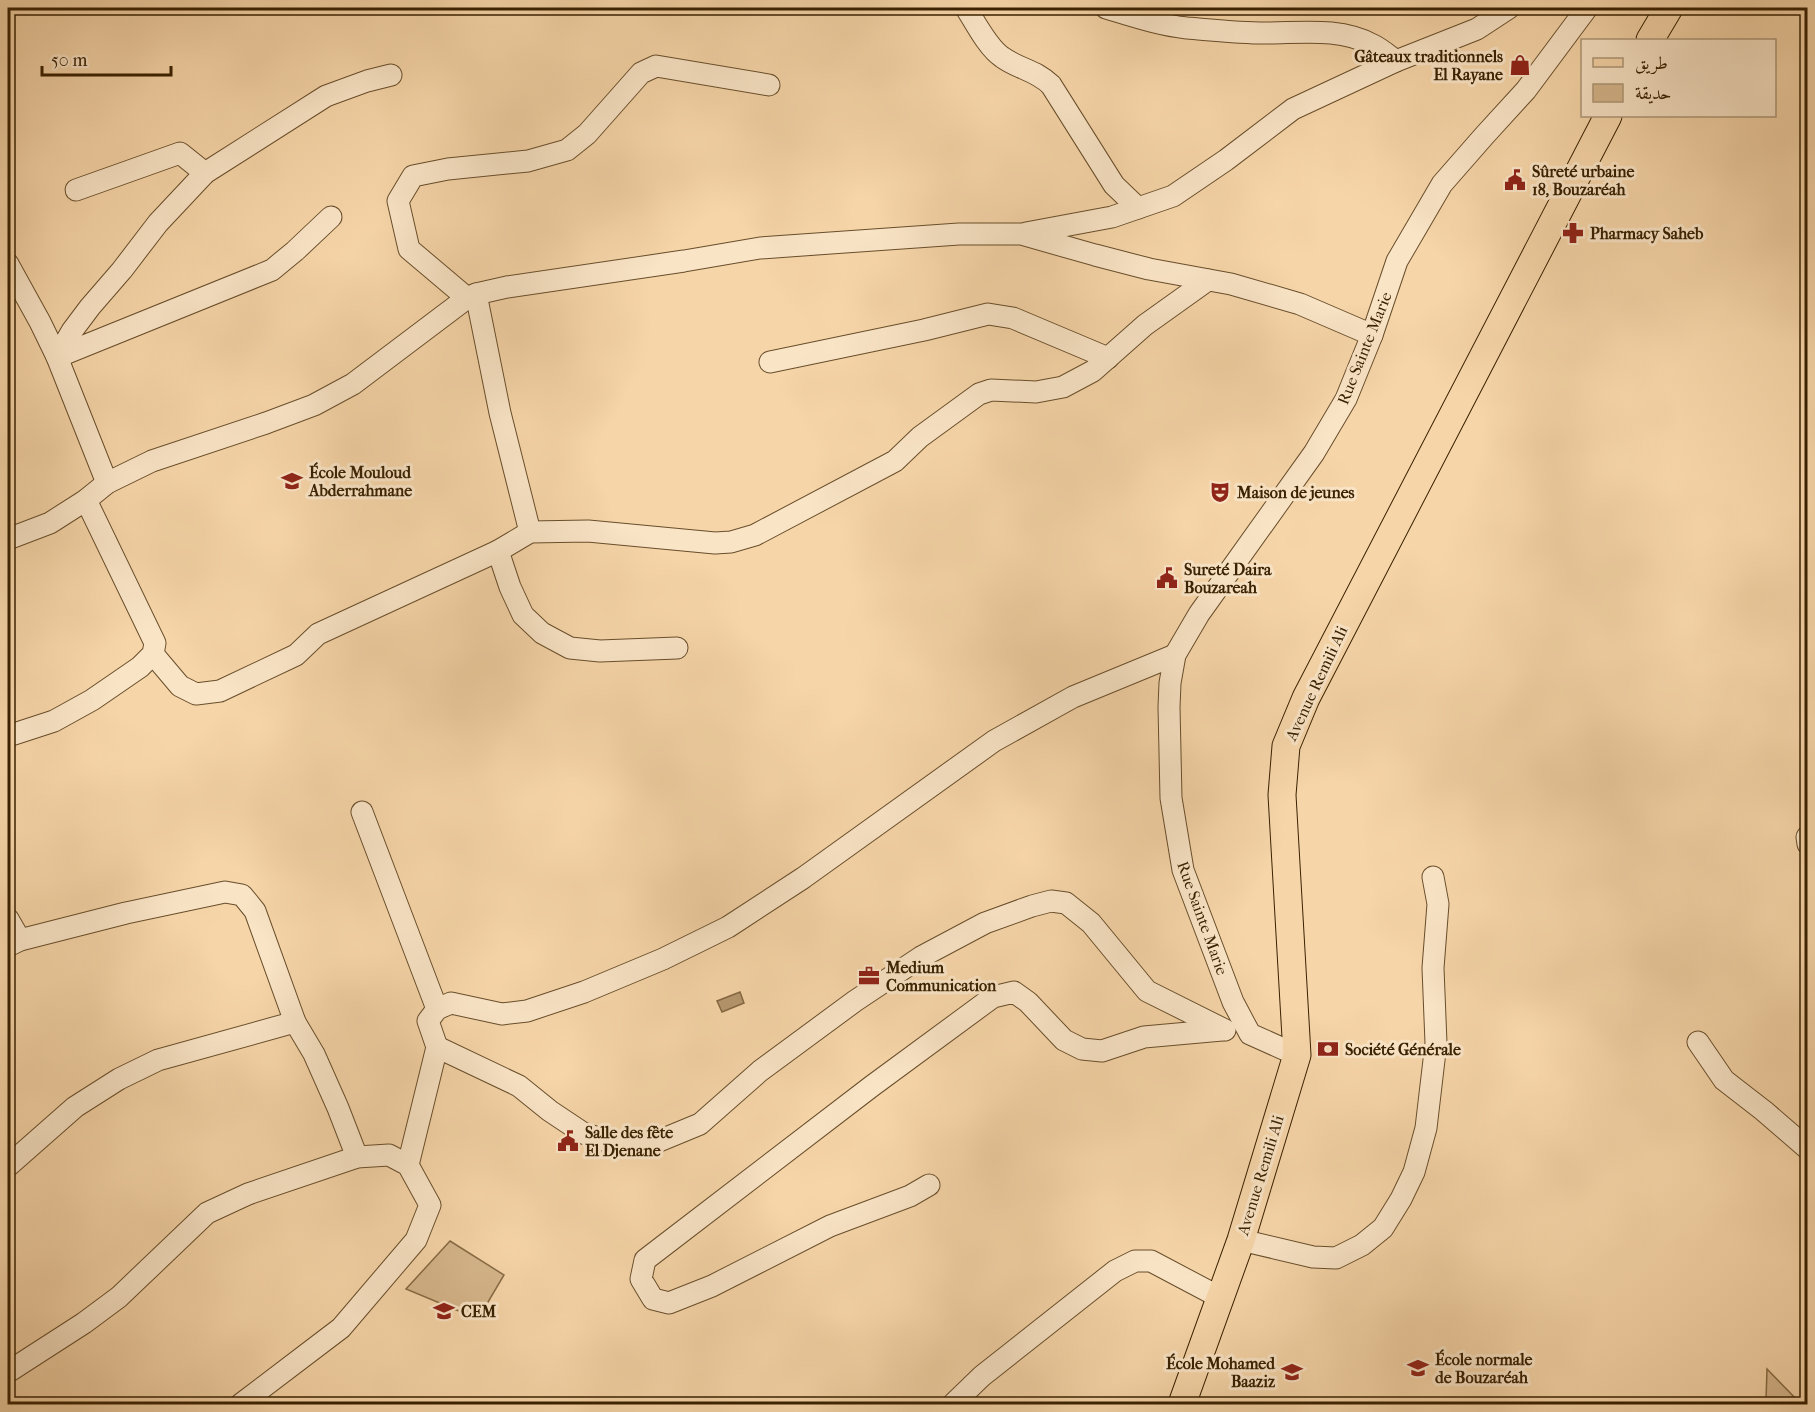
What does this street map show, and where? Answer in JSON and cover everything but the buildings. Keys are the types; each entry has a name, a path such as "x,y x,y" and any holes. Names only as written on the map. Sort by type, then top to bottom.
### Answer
{"main road":[{"path":"1651,39 1669,8"},
{"name":"Avenue Remili Ali","path":"1182,1404 1241,1240 1297,1055 1282,795 1286,746 1322,666 1607,117"}],"street":[{"path":"966,8 996,53 1005,60 1042,76 1051,85 1114,185 1138,208"},
{"path":"1107,8 1164,25 1187,28 1263,33 1312,31 1344,34 1375,46 1396,61"},
{"path":"8,539 50,523 86,500 107,483 152,461 314,405 353,384 436,329 471,296 507,287 760,248 959,234 1021,234 1112,217 1173,196 1226,160 1293,109 1396,61 1477,29 1509,8"},
{"name":"Rue Sainte Marie","path":"1250,1034 1233,1002 1183,870 1171,798 1169,707 1175,655 1199,614 1314,453 1346,399 1398,261 1442,184 1526,90 1587,8"},
{"path":"530,532 471,296 409,249 398,201 414,177 448,169 528,161 567,150 587,134 640,73 656,66 769,85"},
{"path":"57,357 72,331 90,307 158,223 205,173 326,96 391,75"},
{"path":"76,190 180,153 205,173"},
{"path":"57,357 272,270 331,217"},
{"path":"1021,234 1127,263 1231,284 1300,303 1372,335"},
{"path":"8,264 57,357 107,483"},
{"path":"153,654 180,686 196,694 220,691 296,655 318,634 498,551 530,532 588,531 715,543 731,542 755,535 895,461 920,437 979,394 991,390 1036,392 1063,387 1093,371 1145,325 1208,280"},
{"path":"770,362 924,330 988,314 1012,318 1108,358"},
{"path":"8,736 54,721 140,667 153,654 155,643 86,500"},
{"path":"498,551 510,587 523,615 542,633 570,648 600,651 677,648"},
{"path":"408,1165 437,1047 428,1021 437,1009 451,1004 502,1014 527,1011 584,992 663,959 728,927 803,878 994,741 1073,698 1175,655"},
{"path":"362,812 437,1009"},
{"path":"1241,1240 1313,1257 1336,1258 1362,1245 1383,1228 1401,1199 1414,1172 1426,1128 1436,1043 1432,968 1438,904 1433,877"},
{"path":"8,919 14,943 126,913 199,897 225,892 242,895 255,911 295,1022 314,1054 357,1157"},
{"path":"437,1047 519,1086 550,1111 583,1133 613,1143 654,1143 700,1124 760,1071 855,1001 921,957 985,923 1052,901 1066,903 1091,923 1147,991 1190,1011 1222,1030"},
{"path":"929,1185 910,1196 830,1226 711,1286 669,1303 653,1299 641,1279 645,1260 872,1086 993,997 1014,992 1028,1002 1064,1040 1082,1049 1102,1051 1143,1037 1222,1030 1250,1034 1297,1055"},
{"path":"8,1167 75,1107 119,1079 158,1060 295,1022"},
{"path":"1698,1042 1724,1080 1808,1149"},
{"path":"8,1372 84,1323 119,1297 207,1213 248,1194 357,1157 389,1155 408,1165 430,1205 416,1240 341,1328 241,1404"},
{"path":"953,1404 982,1376 1115,1271 1135,1261 1151,1261 1221,1298"}],"green space":[{"path":"450,1241 504,1275 478,1319 406,1289"},
{"path":"1767,1369 1801,1404 1769,1404 1766,1401"}],"shaded area":[{"path":"740,992 744,1003 722,1012 717,1001"}],"place":[{"name":"Gâteaux traditionnels El Rayane","path":"1520,65"},
{"name":"Sûreté urbaine 18, Bouzaréah","path":"1515,180"},
{"name":"Pharmacy Saheb","path":"1573,233"},
{"name":"École Mouloud Abderrahmane","path":"292,481"},
{"name":"Maison de jeunes","path":"1220,492"},
{"name":"Sureté Daira Bouzareah","path":"1167,578"},
{"name":"Medium Communication","path":"869,976"},
{"name":"Société Générale","path":"1328,1049"},
{"name":"Salle des fête El Djenane","path":"568,1141"},
{"name":"CEM","path":"444,1311"},
{"name":"École normale de Bouzaréah","path":"1418,1368"},
{"name":"École Mohamed Baaziz","path":"1292,1372"}]}
